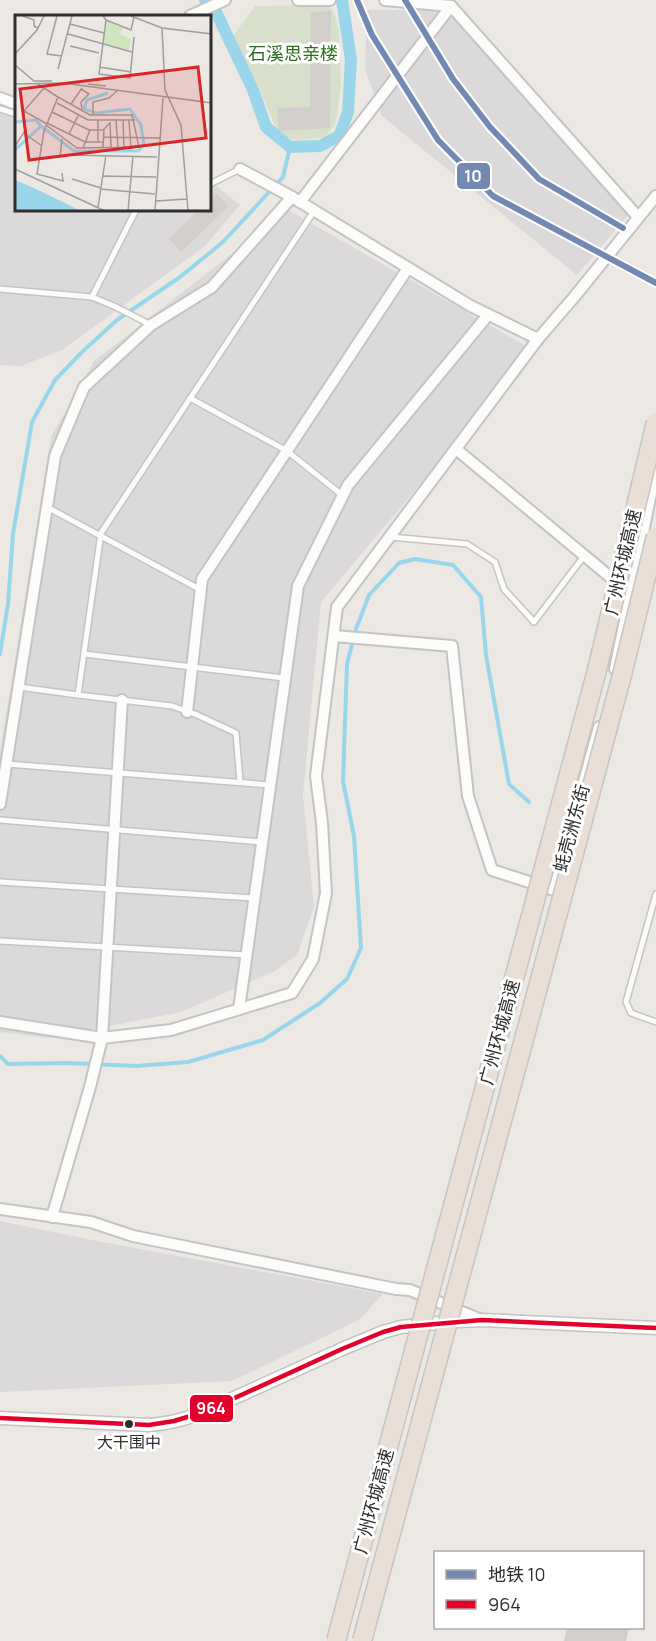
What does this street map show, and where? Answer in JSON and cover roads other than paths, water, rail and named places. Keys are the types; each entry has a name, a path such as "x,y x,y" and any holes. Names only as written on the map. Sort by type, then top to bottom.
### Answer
{"highway":[{"name":"广州环城高速","path":"336,1641 594,681 656,422"},
{"name":"广州环城高速","path":"362,1641 622,675 656,536"}],"street":[{"path":"298,0 330,0"},
{"path":"385,0 451,6 638,217"},
{"path":"193,15 222,2"},
{"path":"0,804 55,456 84,387 151,325 212,287 296,200 451,6"},
{"path":"0,98 15,104"},
{"path":"240,169 488,315 538,339"},
{"path":"0,1022 101,1041 171,1030 292,993 313,959 326,893 322,823 316,776 337,607 538,339 656,196"},
{"path":"187,712 202,579 408,268"},
{"path":"239,1009 298,586 348,485 488,315"},
{"path":"456,449 630,594"},
{"name":"蚝壳洲东街","path":"334,636 452,646 468,796 492,870 554,890 615,668 656,469"},
{"path":"52,1217 101,1041 122,700"},
{"path":"0,1209 91,1222 133,1236 410,1290 482,1320"},
{"path":"0,1418 149,1425 169,1423 186,1419 212,1408 383,1332 413,1325 482,1320 656,1328"}],"lane":[{"path":"0,109 15,114"},
{"path":"212,183 240,169"},
{"path":"78,695 101,533 314,211"},
{"path":"92,297 135,212"},
{"path":"0,289 92,297 151,325"},
{"path":"190,398 287,451 343,496"},
{"path":"47,507 201,590"},
{"path":"390,537 467,544 495,562 504,589 534,622 584,556"},
{"path":"84,654 284,678"},
{"path":"19,687 172,705 236,734 240,782"},
{"path":"7,764 270,785"},
{"path":"0,820 262,842"},
{"path":"0,882 254,898"},
{"path":"656,894 626,1002 631,1013 656,1022"},
{"path":"0,941 247,956"}],"waterway":[{"path":"205,0 217,14 253,90 266,127 290,147 320,146 339,136 348,112 351,60 342,0"},
{"path":"0,654 8,604 13,534 32,422 55,380 117,320 180,277 223,242 283,177 290,147"},
{"path":"0,1056 8,1064 67,1063 136,1066 188,1062 263,1040 320,1003 347,979 361,948 354,836 343,781 347,664 356,629 369,595 399,563 415,559 453,565 481,597 486,655 509,784 529,802"}],"metro line":[{"name":"10","path":"357,0 372,35 438,140 493,196 656,283"},
{"name":"10","path":"405,0 453,79 490,127 539,179 623,228"}],"place":[{"name":"大干围中","path":"129,1424"}],"park label":[{"name":"石溪思亲楼","path":"293,53"}]}
